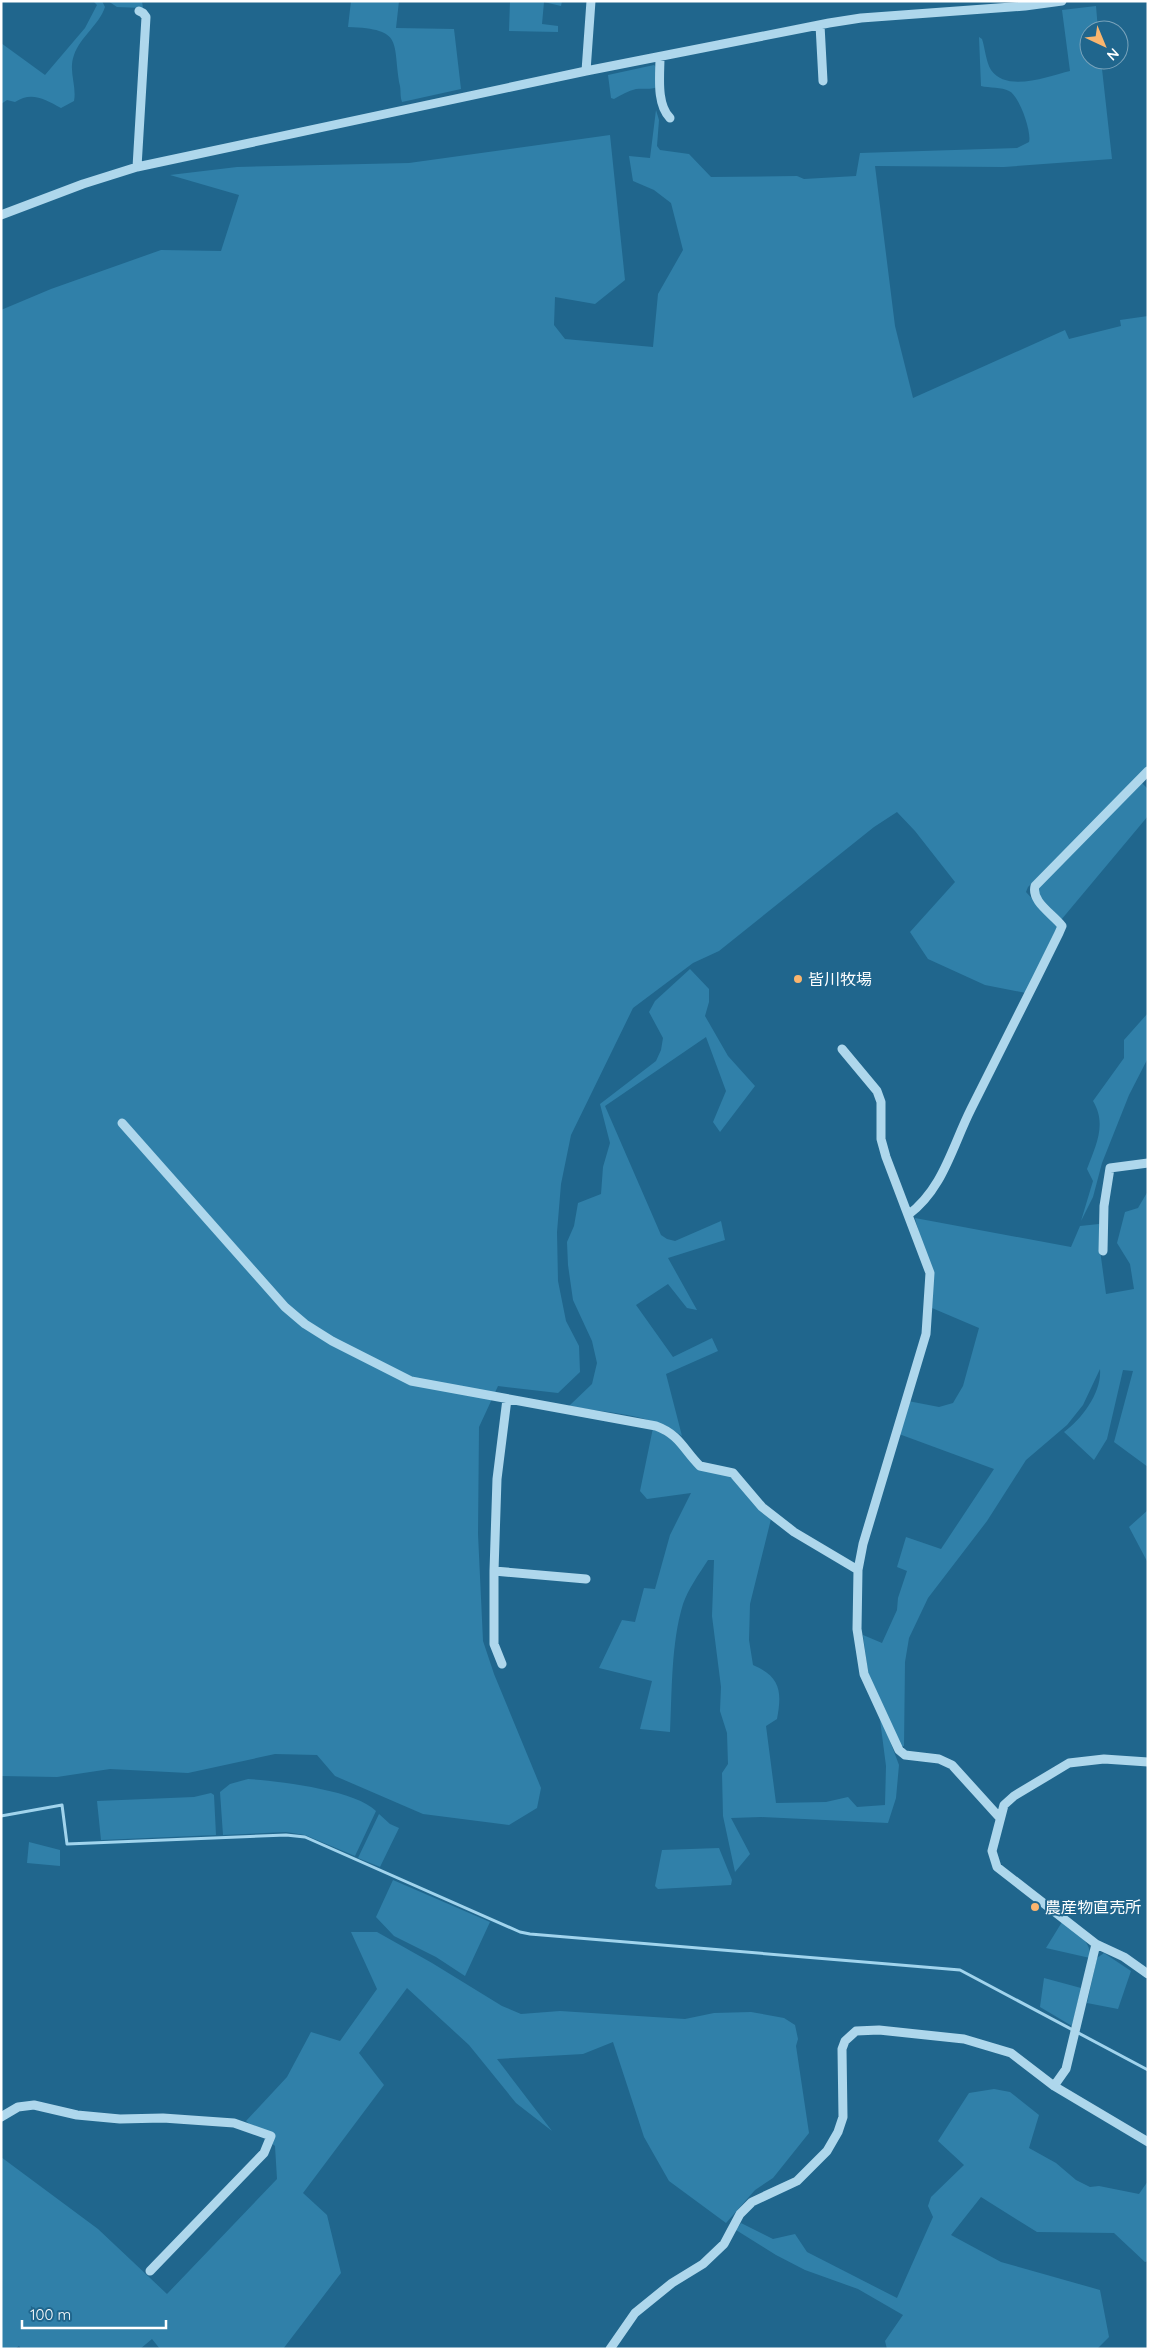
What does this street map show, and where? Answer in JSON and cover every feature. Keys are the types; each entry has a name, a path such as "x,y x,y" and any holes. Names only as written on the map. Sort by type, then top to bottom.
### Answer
{"street":[{"path":"586,72 591,1"},
{"path":"1,215 74,187 137,168 820,24 861,18 1025,6 1062,1"},
{"path":"137,168 146,18 143,13 138,12"},
{"path":"820,24 823,81"},
{"path":"660,57 661,97 663,108 670,118"},
{"path":"908,1215 922,1205 943,1175 964,1122 1062,926 1038,901 1035,896 1035,886 1148,771"},
{"path":"842,1048 876,1092 881,1102 881,1139 930,1273 926,1334 863,1544 858,1570 857,1629 864,1674 899,1750 905,1755 939,1759 952,1765 1000,1818"},
{"path":"122,1122 285,1307 305,1324 411,1381 656,1426 669,1431 679,1439 700,1466 733,1473 762,1507 788,1527 858,1570"},
{"path":"1104,1251 1104,1206 1110,1168 1148,1164"},
{"path":"502,1664 494,1644 494,1571 497,1479 507,1399"},
{"path":"494,1571 586,1579"},
{"path":"1148,1762 1104,1759 1069,1763 1014,1796 1004,1805 992,1850 997,1867 1096,1944 1124,1957 1148,1974"},
{"path":"1054,2086 1066,2069 1096,1944"},
{"path":"610,2349 635,2313 672,2283 703,2264 724,2244 740,2214 752,2202 797,2180 827,2151 838,2132 843,2116 842,2049 845,2041 856,2031 906,2032 964,2039 1011,2053 1054,2086 1148,2142"},
{"path":"1,2117 18,2107 34,2105 77,2114 120,2119 163,2118 234,2123 270,2136 264,2153 150,2271"}],"shaded area":[{"path":"93,1 102,1 105,7 99,19 77,48 72,61 74,101 61,108 44,99 32,97 15,102 7,100 1,104 1,43 45,75 85,28 97,5"},
{"path":"108,1 142,1 143,8 117,7"},
{"path":"351,1 399,1 396,28 454,29 461,89 402,102 395,49 392,41 387,35 379,31 348,27"},
{"path":"510,1 562,1 561,6 544,2 542,24 558,26 558,32 509,31"},
{"path":"1096,6 1097,20 1079,20 1079,70 1102,70 1112,159 1004,167 875,166 895,326 913,398 1065,330 1069,339 1121,326 1120,320 1148,316 1148,767 1028,887 1026,892 1058,927 1026,993 985,985 928,959 910,932 955,882 915,831 897,812 874,827 719,951 693,963 633,1008 571,1135 561,1184 557,1232 558,1281 566,1321 579,1346 580,1372 558,1393 498,1386 479,1427 478,1534 483,1641 494,1674 541,1788 537,1808 509,1825 423,1814 335,1776 317,1755 275,1754 188,1773 110,1769 57,1777 1,1776 1,310 51,289 161,250 221,251 239,195 170,175 237,167 409,163 610,135 625,280 595,304 555,297 554,325 565,339 653,347 658,294 683,250 671,203 654,190 633,181 629,156 650,158 656,110 659,120 657,146 660,150 689,154 711,177 797,176 804,179 856,176 860,153 1017,148 1029,142 1029,130 1024,114 1017,99 1009,91 981,86 979,37 982,39 989,67 998,77 1007,81 1029,81 1070,71 1062,10"},
{"path":"654,65 656,67 657,87 636,89 614,99 611,98 608,75"},
{"path":"1142,783 1148,789 1148,816 1061,920 1040,900 1038,888"},
{"path":"690,969 709,989 709,1002 705,1016 728,1056 755,1086 720,1132 713,1122 726,1091 706,1037 605,1106 661,1235 675,1241 721,1221 725,1240 668,1258 697,1310 687,1308 668,1284 636,1305 673,1357 712,1338 718,1351 666,1374 682,1436 670,1428 642,1418 569,1406 592,1384 597,1363 592,1341 573,1300 567,1242 574,1226 578,1203 601,1194 603,1167 610,1143 600,1104 656,1061 661,1050 663,1038 649,1012 655,1001"},
{"path":"1148,1013 1148,1058 1129,1095 1102,1163 1093,1197 1081,1221 1093,1181 1087,1169 1097,1143 1100,1126 1093,1101 1124,1058 1124,1040"},
{"path":"1148,1191 1148,1467 1114,1442 1133,1371 1123,1370 1107,1439 1094,1460 1064,1432 1078,1420 1090,1404 1098,1387 1100,1369 1083,1405 1067,1425 1026,1460 987,1521 928,1598 909,1638 905,1662 904,1746 901,1746 868,1673 863,1635 882,1643 897,1610 898,1598 907,1571 897,1567 906,1537 941,1549 994,1469 899,1434 908,1401 939,1407 953,1403 963,1386 979,1328 932,1308 933,1285 915,1218 1071,1247 1080,1226 1099,1224 1100,1250 1106,1294 1134,1289 1130,1264 1117,1243 1125,1212 1138,1208"},
{"path":"653,1428 676,1442 699,1470 731,1475 771,1519 750,1604 749,1640 753,1665 774,1680 779,1693 777,1719 766,1726 776,1803 826,1802 848,1797 857,1807 885,1805 886,1766 879,1712 899,1765 896,1798 888,1823 761,1817 731,1818 750,1854 735,1872 723,1816 722,1773 728,1764 727,1733 720,1711 721,1687 712,1616 714,1560 708,1560 694,1582 685,1598 679,1619 673,1668 670,1732 640,1729 652,1681 599,1668 622,1620 635,1622 644,1588 655,1589 670,1535 691,1493 647,1499 640,1491"},
{"path":"1148,1510 1148,1563 1129,1527"},
{"path":"248,1779 296,1784 335,1792 352,1797 376,1811 355,1856 305,1835 286,1832 223,1835 220,1792 230,1784"},
{"path":"211,1793 214,1795 216,1835 101,1840 97,1801 194,1797"},
{"path":"379,1814 390,1824 399,1828 380,1867 358,1858"},
{"path":"29,1842 60,1850 60,1866 27,1863"},
{"path":"719,1848 732,1880 731,1885 658,1889 655,1886 662,1850"},
{"path":"393,1880 490,1922 465,1976 436,1957 394,1936 376,1917"},
{"path":"1062,1922 1085,1941 1090,1952 1090,1958 1046,1948"},
{"path":"351,1932 377,1932 502,2006 521,2014 560,2011 685,2019 714,2013 751,2012 784,2018 795,2025 798,2039 796,2046 809,2133 773,2178 755,2190 726,2223 669,2181 644,2137 613,2042 583,2054 497,2059 552,2131 516,2103 469,2045 407,1988 359,2053 384,2085 303,2193 327,2215 341,2273 283,2349 160,2349 152,2339 140,2349 21,2349 19,2346 15,2349 1,2349 1,2157 98,2229 167,2294 277,2179 275,2146 246,2121 287,2077 311,2032 340,2041 377,1989"},
{"path":"1104,1953 1131,1971 1118,2009 1087,2003 1097,1958"},
{"path":"1044,1978 1081,1988 1072,2026 1040,2007"},
{"path":"994,2089 1010,2092 1039,2115 1029,2148 1056,2163 1076,2180 1090,2187 1099,2186 1139,2194 1148,2181 1148,2261 1145,2262 1114,2233 1037,2232 981,2197 951,2235 1001,2262 1100,2290 1109,2337 1097,2349 887,2349 885,2341 903,2315 858,2289 805,2270 776,2255 736,2230 741,2223 773,2239 795,2234 807,2252 897,2298 933,2217 928,2206 931,2197 964,2165 938,2141 969,2093"}],"waterway":[{"path":"1,1816 62,1805 67,1844 286,1835 305,1837 520,1932 530,1934 960,1970 1148,2070"}],"place":[{"name":"皆川牧場","path":"798,979"},
{"name":"農産物直売所","path":"1035,1907"}]}
